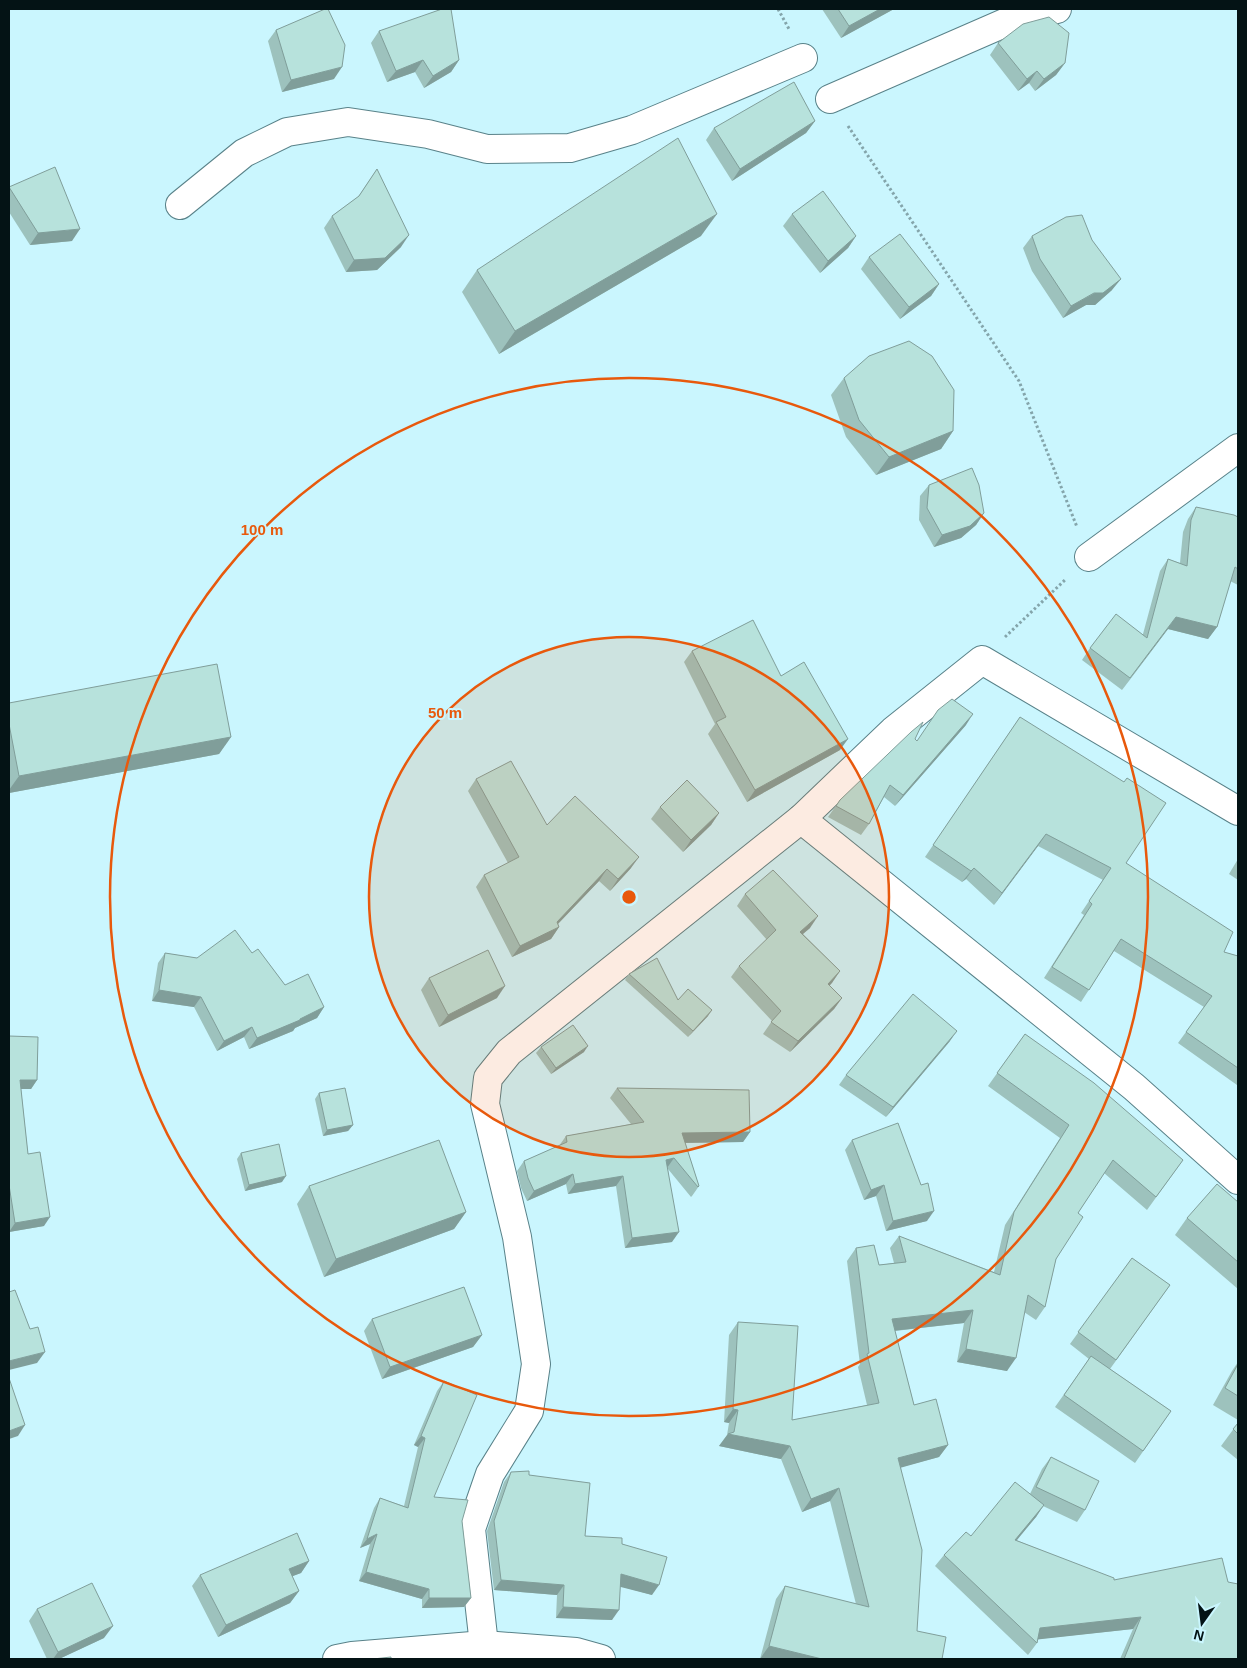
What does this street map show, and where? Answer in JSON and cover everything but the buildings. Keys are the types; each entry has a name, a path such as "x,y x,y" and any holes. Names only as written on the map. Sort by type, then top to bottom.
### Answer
{"street":[{"path":"830,99 1009,21 1057,9"},
{"path":"180,206 244,153 288,132 348,122 428,134 487,150 570,148 632,130 803,58"},
{"path":"1089,557 1238,448"},
{"path":"484,1645 471,1530 490,1474 529,1411 536,1364 517,1237 485,1104 488,1078 508,1052 801,819 893,731 982,660 1238,811"},
{"path":"801,819 1134,1087 1238,1180"},
{"path":"337,1659 352,1656 484,1645 576,1652 601,1659"}],"path":[{"path":"778,9 803,58"},
{"path":"830,99 1019,381 1089,557 982,660"}]}
